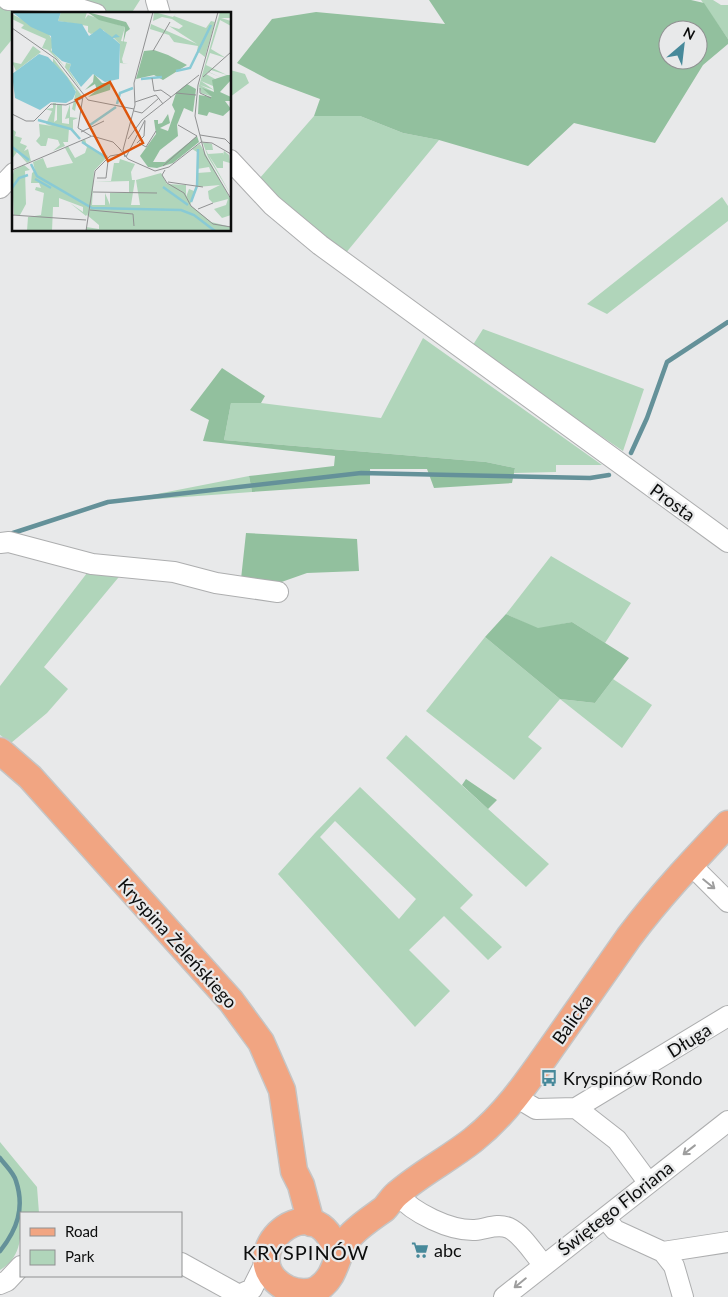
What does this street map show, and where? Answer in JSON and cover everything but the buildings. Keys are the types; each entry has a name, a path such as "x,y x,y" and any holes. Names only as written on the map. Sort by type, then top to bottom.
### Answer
{"main road":[{"name":"Kryspina Żeleńskiego","path":"0,751 30,776 248,1023 268,1055 282,1090 294,1171 301,1185 308,1226 331,1236 338,1257"},
{"name":"Balicka","path":"397,1194 272,1239 294,1286 332,1276 346,1240 385,1208 397,1194 486,1130 516,1097 630,936 690,864 728,824"}],"street":[{"path":"8,0 54,1 90,12"},
{"name":"Prosta","path":"231,161 272,205 320,246 728,542"},
{"path":"0,188 12,175"},
{"path":"0,543 9,542 92,564 174,572 216,583 278,592"},
{"path":"690,864 728,902"},
{"name":"Długa","path":"516,1097 536,1109 576,1108 728,1016"},
{"path":"576,1108 617,1140 648,1182"},
{"name":"Świętego Floriana","path":"504,1297 543,1264 605,1218 648,1182 728,1121"},
{"path":"397,1194 404,1203 455,1228 475,1230 499,1225 511,1229 543,1264"},
{"path":"605,1218 615,1230 663,1252 674,1266 684,1297"},
{"path":"663,1252 728,1242"},
{"path":"182,1264 236,1295 241,1295 252,1289 294,1286"},
{"path":"0,1284 20,1267"}],"green space":[{"path":"73,0 140,0 132,12 102,12"},
{"path":"429,0 691,0 704,3 728,39 728,44 708,61 708,20 658,20 658,70 700,70 655,143 574,123 528,166 439,140 403,133 360,116 314,116 320,99 269,80 237,63 272,19 316,12 445,24"},
{"path":"701,0 713,0 721,5 728,5 728,39"},
{"path":"40,4 34,12 12,12 12,39 0,54 0,6"},
{"path":"231,70 245,74 249,83 231,96"},
{"path":"314,116 360,116 403,133 439,140 345,254 311,230 259,179"},
{"path":"722,197 728,206 728,221 607,314 587,304"},
{"path":"483,329 644,389 623,451 471,348"},
{"path":"423,338 602,465 556,465 556,472 514,473 515,468 486,462 224,440 231,403 261,403 381,418"},
{"path":"222,368 265,396 261,403 231,403 224,440 486,462 515,468 512,483 434,488 427,469 370,469 370,484 252,492 249,476 334,466 335,456 203,441 209,420 190,410"},
{"path":"249,476 252,492 116,502"},
{"path":"246,533 357,539 359,571 307,573 273,585 241,579"},
{"path":"551,556 631,603 605,643 572,622 538,629 506,614"},
{"path":"123,572 44,667 68,689 47,713 11,743 0,735 0,686 87,573"},
{"path":"506,614 538,628 572,622 629,658 595,703 560,699 485,637"},
{"path":"485,637 560,699 528,737 542,748 514,780 426,711"},
{"path":"613,679 652,705 622,748 560,699 595,703"},
{"path":"406,735 549,864 526,887 386,758"},
{"path":"466,779 497,800 488,809 462,785"},
{"path":"360,787 473,895 460,908 502,947 488,960 444,916 409,950 450,991 415,1027 278,874","holes":["335,821 416,899 399,919 320,837"]},
{"path":"0,1142 37,1187 39,1212 20,1212 19,1245 13,1259 0,1270"}],"waterway":[{"path":"631,453 647,418 667,362 728,322"},
{"path":"13,533 108,502 361,473 590,478 609,475"},
{"path":"0,1158 15,1178 20,1200 15,1227 0,1251"}],"place":[{"name":"Kryspinów Rondo","path":"549,1078"},
{"name":"abc","path":"420,1250"}],"district":[{"name":"KRYSPINÓW","path":"306,1252"}]}
